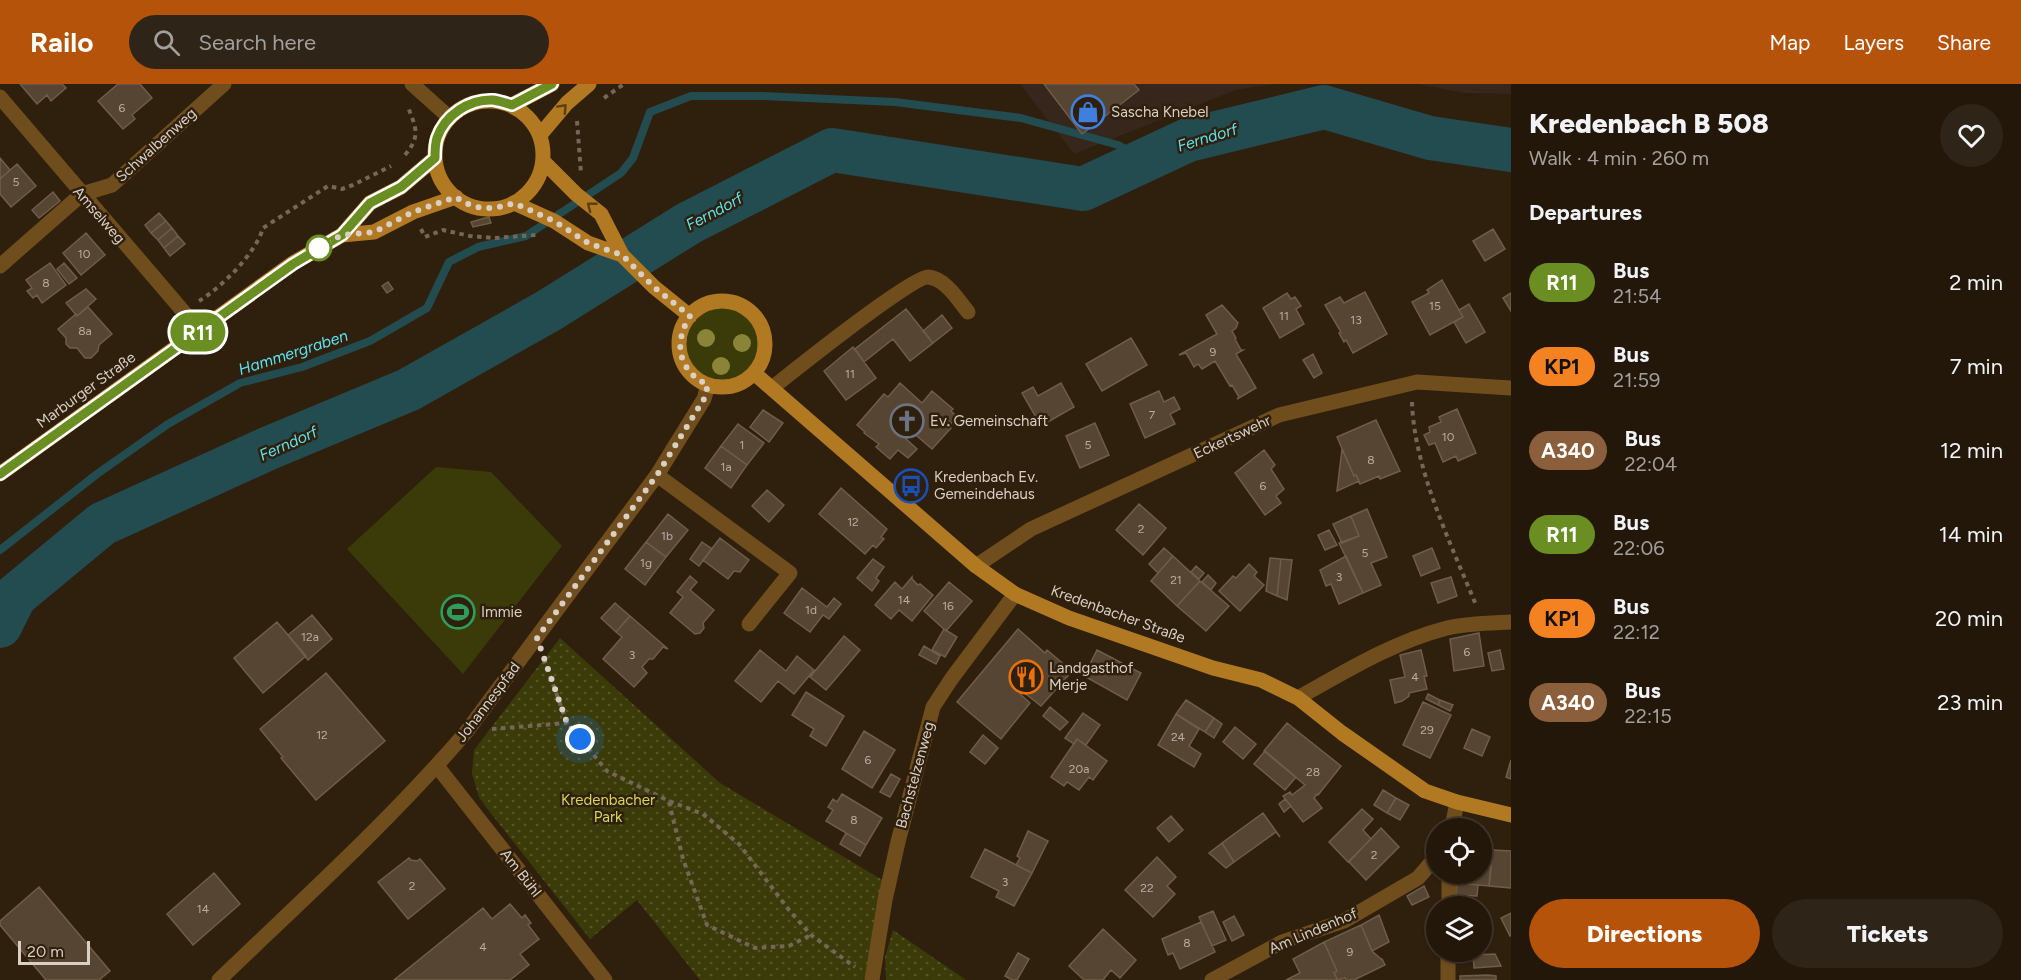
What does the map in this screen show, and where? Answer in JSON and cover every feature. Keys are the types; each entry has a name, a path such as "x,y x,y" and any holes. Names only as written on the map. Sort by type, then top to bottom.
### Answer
{"main road":[{"path":"512,105 552,84"},
{"path":"540,135 567,103 590,84"},
{"path":"494,100 512,105 527,115 540,135 544,162 538,179 528,193 514,203 498,208 480,209 464,203 449,192 439,176 435,158 437,139 445,122 459,109 476,102 494,100"},
{"name":"Marburger Straße","path":"0,474 293,264 342,235 370,203 401,187 435,158"},
{"path":"544,162 574,193 601,214 622,255 654,287 690,316"},
{"name":"Marburger Straße","path":"342,235 374,232 413,212 456,197"},
{"path":"514,203 554,221 588,243 622,255"},
{"path":"719,302 740,306 749,312 758,321 765,343 764,355 754,373 745,381 733,386 720,387 708,385 693,376 684,365 680,336 690,316 699,308 719,302"},
{"name":"Kredenbacher Straße","path":"754,373 976,566 1015,594 1080,622 1213,668 1262,680 1298,698 1342,734 1425,791 1457,802 1511,815"}],"street":[{"name":"Schwalbenweg","path":"0,266 82,194 112,185 224,84"},
{"path":"415,86 450,118"},
{"name":"Amselweg","path":"0,97 200,331"},
{"path":"772,388 886,301 919,279 927,276 943,283 968,312"},
{"name":"Eckertswehr","path":"976,566 1031,529 1279,415 1417,382 1511,388"},
{"name":"Johannespfad","path":"219,980 386,819 467,731 657,475 704,399 708,385"},
{"path":"657,475 790,573 749,624"},
{"name":"Bachstelzenweg","path":"872,980 885,900 933,707 1015,594"},
{"path":"1298,698 1395,645 1448,628 1511,622"},
{"name":"Am Bühl","path":"437,766 604,980"},
{"path":"1454,818 1457,802"},
{"name":"Am Lindenhof","path":"1212,980 1282,942 1344,921 1418,878 1426,869"},
{"path":"1448,962 1448,980"}],"path":[{"path":"184,312 224,284 260,240 263,228 328,186 342,189 353,185 391,166 405,156 412,148 416,131 408,107 415,86"},
{"path":"567,103 577,118 576,128 581,165 581,178 574,193"},
{"path":"413,212 425,237 443,230 470,236 495,238 536,235 547,229 554,221"},
{"path":"1417,382 1412,392 1413,414 1425,471 1444,529 1483,623"},
{"path":"537,638 567,723 607,771 669,801 703,813 739,844 811,935 872,980"},
{"path":"467,731 567,723"},
{"path":"669,801 683,859 707,925 755,948 789,946 811,935"}],"shaded area":[{"path":"1020,84 1276,84 1236,90 1074,154"},
{"path":"1418,84 1511,84 1511,94 1463,93"}],"green space":[{"path":"722,301 738,305 752,314 761,328 765,344 761,360 752,374 738,383 722,387 706,383 692,374 683,360 679,344 683,328 692,314 706,305"},
{"name":"Immie","path":"436,467 491,472 562,546 463,674 347,549"},
{"name":"Kredenbacher Park","path":"560,638 720,783 884,881 866,977 863,980 700,980 637,900 590,939 486,807 479,797 472,774 474,750"},
{"path":"893,930 966,980 886,980 885,957"}],"building":[{"path":"20,84 62,84 66,88 51,101 47,95 37,104"},
{"path":"118,84 140,84 152,98 132,115 135,119 123,129 98,101"},
{"name":"Sascha Knebel","path":"1044,84 1134,84 1139,90 1082,134"},
{"path":"0,158 10,170 0,179"},
{"path":"17,164 36,186 11,207 0,194 0,179"},
{"path":"53,192 60,201 39,218 32,210"},
{"path":"159,213 166,221 151,233 145,225"},
{"path":"489,217 491,223 473,227 471,222"},
{"path":"166,221 172,228 158,240 151,233"},
{"path":"172,228 178,236 164,248 158,240"},
{"path":"1493,229 1505,249 1485,261 1473,241"},
{"path":"86,233 105,255 81,275 63,253"},
{"path":"178,236 185,244 170,256 164,248"},
{"path":"50,263 66,285 42,303 37,295 33,298 27,291 32,288 26,280"},
{"path":"64,263 77,278 69,284 57,269"},
{"path":"1442,280 1463,317 1430,335 1412,302 1429,293 1427,290"},
{"path":"388,282 393,289 387,293 382,286"},
{"path":"86,289 96,299 77,316 66,303"},
{"path":"1365,292 1387,334 1353,353 1346,340 1344,342 1339,333 1341,332 1325,305 1340,297 1344,303"},
{"path":"1287,293 1291,299 1295,297 1301,306 1296,309 1304,324 1280,338 1263,308"},
{"path":"1511,293 1511,311 1503,298"},
{"path":"1469,304 1485,332 1466,343 1454,322 1463,317 1459,310"},
{"path":"1222,305 1238,323 1232,331 1243,350 1236,354 1256,388 1237,399 1239,397 1215,361 1202,369 1198,364 1194,367 1186,353 1179,355 1217,334 1206,315"},
{"path":"88,307 112,334 99,345 98,351 91,358 85,358 77,348 70,348 66,344 66,338 58,329"},
{"path":"906,309 933,343 910,361 893,339 864,362 855,349"},
{"path":"942,315 952,328 933,343 923,331"},
{"path":"1131,338 1147,365 1102,391 1086,364"},
{"path":"853,347 876,378 846,400 824,371"},
{"path":"1313,354 1322,373 1314,378 1303,360"},
{"name":"Ev. Gemeinschaft","path":"900,383 922,403 932,391 953,409 951,411 957,417 949,426 951,428 932,449 910,430 904,437 917,449 908,458 898,450 890,459 876,447 879,444 857,425 884,394 888,397"},
{"path":"1061,383 1074,407 1041,426 1022,393 1033,387 1038,396"},
{"path":"1159,391 1164,402 1174,397 1180,409 1170,414 1175,424 1145,438 1130,404"},
{"path":"1457,409 1476,453 1458,461 1456,456 1443,462 1435,443 1429,445 1424,435 1430,432 1429,427 1441,422 1439,417"},
{"path":"763,410 783,423 769,442 750,427"},
{"path":"1376,420 1400,471 1360,484 1356,475 1354,476 1337,437"},
{"path":"1095,423 1109,455 1080,468 1066,436"},
{"path":"738,424 764,443 747,465 721,446"},
{"path":"721,446 747,465 731,488 705,468"},
{"path":"1342,449 1354,476 1356,475 1359,481 1337,491"},
{"path":"1264,450 1275,465 1271,469 1284,489 1276,496 1281,503 1265,515 1235,473"},
{"path":"841,488 887,529 881,537 884,539 876,548 873,545 865,554 819,514"},
{"path":"767,490 784,505 769,522 752,506"},
{"path":"1139,504 1166,528 1143,555 1116,530"},
{"path":"1367,509 1387,557 1371,563 1381,585 1363,593 1339,543 1359,536 1351,516"},
{"path":"668,514 688,530 666,557 646,542"},
{"path":"1351,516 1359,536 1342,543 1333,524"},
{"path":"1329,530 1337,545 1325,550 1318,535"},
{"path":"720,538 749,560 740,572 734,571 728,579 703,560"},
{"path":"646,542 666,557 645,585 625,569"},
{"path":"702,542 712,549 699,566 690,559"},
{"path":"1164,548 1173,556 1158,573 1149,564"},
{"path":"1432,548 1440,568 1421,576 1413,556"},
{"path":"1173,556 1200,581 1177,606 1151,581"},
{"path":"1346,556 1363,593 1339,604 1331,584 1326,586 1320,570"},
{"path":"1270,558 1281,559 1277,596 1266,591"},
{"path":"873,559 884,567 876,578 879,581 872,591 857,578"},
{"path":"1281,559 1292,560 1287,600 1277,596"},
{"path":"1249,564 1257,572 1254,576 1264,585 1240,611 1219,591"},
{"path":"1196,566 1204,573 1199,579 1191,572"},
{"path":"1208,575 1216,583 1211,590 1202,582"},
{"path":"690,576 697,582 690,590 714,610 703,623 704,628 700,633 695,634 670,613 683,597 677,592"},
{"path":"912,577 918,585 920,584 933,595 912,621 899,610 891,619 875,605 895,582 902,589"},
{"path":"1451,577 1457,596 1438,603 1431,583"},
{"path":"1200,581 1229,606 1206,631 1177,606"},
{"path":"949,582 972,601 946,631 924,611"},
{"path":"802,588 827,607 834,598 841,604 829,619 823,615 810,632 784,613"},
{"path":"615,603 630,616 616,632 601,618"},
{"path":"312,615 332,639 308,660 288,635"},
{"path":"630,616 668,649 663,647 653,659 649,659 642,667 647,673 634,687 603,659 622,637 616,632"},
{"path":"277,622 306,656 263,693 234,658"},
{"path":"944,629 957,637 945,657 932,650"},
{"path":"1018,629 1045,653 1047,650 1072,671 1041,706 1022,691 1020,694 1030,703 1001,739 957,702"},
{"path":"1479,633 1484,666 1454,671 1450,639"},
{"path":"844,636 860,650 826,690 810,677"},
{"path":"924,646 940,656 936,664 919,655"},
{"path":"760,650 786,671 797,656 814,670 794,694 778,681 761,702 735,681"},
{"path":"1097,650 1141,673 1127,700 1084,676"},
{"path":"1421,650 1427,676 1424,676 1427,689 1409,693 1409,696 1402,701 1395,703 1390,680 1405,677 1400,655"},
{"path":"1500,650 1504,669 1492,671 1488,653"},
{"path":"326,673 385,741 316,800 260,729"},
{"path":"806,692 844,716 826,746 810,736 814,729 792,715"},
{"path":"1428,694 1440,700 1438,705 1426,699"},
{"path":"1186,700 1214,718 1205,732 1176,714"},
{"path":"1440,700 1453,705 1450,711 1438,705"},
{"path":"1423,702 1451,715 1430,758 1403,745"},
{"path":"1050,707 1068,722 1060,730 1043,716"},
{"path":"1083,713 1100,725 1086,745 1077,739 1074,744 1065,738"},
{"path":"1176,714 1199,729 1189,746 1201,754 1194,767 1158,745"},
{"path":"1214,718 1222,724 1214,738 1205,732"},
{"path":"1287,723 1341,766 1314,798 1322,808 1303,822 1283,796 1290,792 1292,795 1305,785 1264,751"},
{"path":"1235,727 1256,744 1243,759 1223,742"},
{"path":"1472,729 1490,737 1482,756 1464,748"},
{"path":"864,731 895,750 872,788 842,769"},
{"path":"983,735 998,748 985,764 970,752"},
{"path":"1077,739 1107,761 1093,780 1089,777 1079,790 1067,782 1064,786 1051,777"},
{"path":"1265,751 1296,777 1285,790 1254,764"},
{"path":"1511,760 1511,779 1506,777"},
{"path":"891,774 900,779 890,797 880,792"},
{"path":"1383,790 1396,798 1387,813 1374,805"},
{"path":"842,794 882,818 866,845 826,821 833,810 828,807 833,799 837,802"},
{"path":"1396,798 1409,805 1400,820 1387,813"},
{"path":"1285,799 1291,806 1284,812 1279,804"},
{"path":"1362,809 1373,819 1363,830 1371,839 1348,862 1329,842"},
{"path":"1263,813 1280,837 1276,832 1234,862 1222,843"},
{"path":"1171,816 1183,830 1169,842 1157,828"},
{"path":"1381,828 1399,847 1366,880 1349,862"},
{"path":"1028,831 1048,841 1032,873 1016,865 1020,858 1017,856"},
{"path":"846,833 866,845 860,856 840,844"},
{"path":"1222,843 1234,862 1226,868 1209,853"},
{"path":"985,849 1032,873 1014,906 996,897 999,891 971,877"},
{"path":"1493,850 1511,851 1511,888 1489,886 1492,884"},
{"path":"1157,857 1176,877 1167,886 1175,894 1153,917 1125,890"},
{"path":"409,858 417,861 420,859 445,889 408,919 378,882"},
{"path":"214,873 240,904 193,945 167,914"},
{"path":"1457,884 1478,885 1477,896 1456,895"},
{"path":"1466,884 1489,884 1489,886"},
{"path":"1424,886 1429,896 1412,905 1407,896"},
{"path":"39,887 110,971 99,980 46,980 0,925 0,921"},
{"path":"510,904 522,918 525,915 531,923 528,925 539,939 520,954 529,965 510,980 394,980 483,908 492,919"},
{"path":"1213,911 1226,940 1212,946 1199,917"},
{"path":"1511,913 1511,936 1510,936 1501,918"},
{"path":"1379,915 1389,942 1372,951 1361,925"},
{"path":"1234,916 1244,935 1232,941 1223,922"},
{"path":"1201,922 1215,952 1180,969 1173,953 1168,955 1162,939"},
{"path":"1361,925 1372,951 1382,959 1385,965 1354,980 1345,978 1338,980 1334,973 1337,971 1324,942"},
{"path":"1103,929 1136,960 1120,978 1111,970 1103,980 1084,980 1069,966"},
{"path":"1324,942 1337,971 1334,973 1338,980 1286,980 1300,973 1293,959"},
{"path":"1018,953 1029,959 1017,980 1012,980 1005,976"},
{"path":"1492,954 1495,954 1501,966 1474,968 1474,962 1492,962"},
{"path":"1460,976 1496,976 1496,980 1460,980"}],"waterway":[{"name":"Hammergraben","path":"0,550 97,474 168,424 240,383 302,367 370,341 427,308 449,262 478,247 526,236 621,173 633,158 650,112 691,96 763,96 895,102 1021,118 1118,145 1147,160"},
{"name":"Ferndorf","path":"0,626 15,596 102,524 269,448 408,390 548,311 689,223 832,150 1083,189 1188,140 1324,107 1430,138 1511,150"}],"bus line":[{"name":"R11","path":"0,474 293,264 342,235 370,203 401,187 435,158 437,139 445,122 459,109 476,102 494,100 512,105 552,84"}],"place":[{"name":"Sascha Knebel","path":"1088,112"},
{"name":"Ev. Gemeinschaft","path":"907,421"},
{"name":"Kredenbach Ev. Gemeindehaus","path":"911,486"},
{"name":"Immie","path":"458,612"},
{"name":"Landgasthof Merje","path":"1026,677"}],"route":[{"path":"319,248 342,235 374,232 413,212 456,197 480,209 498,208 514,203 554,221 588,243 622,255 654,287 690,316 683,327 679,345 684,365 693,376 708,385 704,399 657,475 537,638 567,723 580,739"}]}
